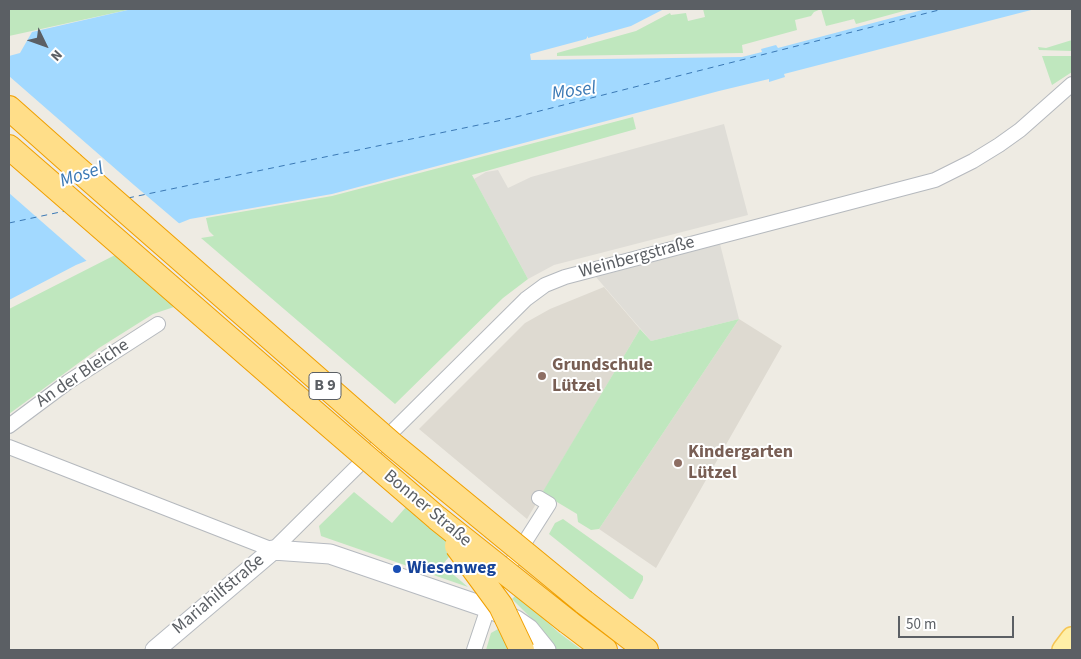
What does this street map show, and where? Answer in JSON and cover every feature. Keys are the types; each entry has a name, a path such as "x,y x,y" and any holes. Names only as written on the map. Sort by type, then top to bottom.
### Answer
{"highway":[{"name":"B 9","path":"9,108 393,445 638,644"},
{"name":"Bonner Straße","path":"9,147 437,518 605,650"},
{"path":"437,518 501,606 522,650"},
{"path":"638,644 655,650"}],"main road":[{"path":"1063,650 1072,638"}],"street":[{"name":"Weinbergstraße","path":"273,550 526,298 545,285 574,274 935,180 973,161 999,145 1072,84"},
{"name":"An der Bleiche","path":"9,426 68,382 158,324"},
{"path":"9,447 273,550"},
{"path":"474,650 496,588 549,504 539,498"},
{"name":"Mariahilfstraße","path":"155,650 273,550 330,554 488,608 516,620 529,629 546,650"}],"shaded area":[{"path":"724,124 748,215 554,265 528,279 474,179 486,172 498,170 508,188 531,177"},
{"path":"720,244 739,319 651,341 596,277"},
{"name":"Grundschule Lützel","path":"604,287 640,329 527,519 419,429 525,323 550,309"},
{"name":"Kindergarten Lützel","path":"739,319 782,346 656,568 599,529"}],"green space":[{"path":"9,9 132,9 9,36"},
{"path":"703,9 821,9 814,12 811,16 795,20 797,30 742,45 743,53 557,56 557,53 636,31 670,13 671,15 686,13 688,21 705,17"},
{"path":"821,9 911,9 856,24 854,19 826,26"},
{"path":"1072,40 1072,51 1039,50 1038,47 1046,48"},
{"path":"1042,56 1072,56 1072,72 1052,85"},
{"path":"633,117 636,129 472,175 528,279 503,298 395,404 201,238 214,236 209,231 206,218 332,196"},
{"path":"121,252 180,305 153,314 99,348 9,414 9,309"},
{"path":"739,319 599,529 591,530 578,522 577,514 542,493 640,329 651,341"},
{"path":"420,491 470,533 442,565 468,587 321,536 319,526 354,492 392,523"},
{"path":"563,519 643,576 643,580 633,599 630,599 549,534 555,523"},
{"path":"517,594 558,632 582,650 556,650 530,617 512,599"},
{"path":"498,629 533,650 486,650 491,633"}],"water":[{"name":"Mosel","path":"132,9 664,9 631,26 588,38 588,36 586,39 530,54 531,60 742,57 762,52 761,49 776,45 778,48 926,9 1035,9 784,74 785,77 769,82 769,79 719,91 332,194 190,219 76,265 9,300 9,56 20,53 32,32"}],"pier":[{"path":"9,76 181,225 89,263 9,193"}],"ferry route":[{"path":"128,198 512,118 943,9"},
{"path":"9,223 65,211"}],"place":[{"name":"Grundschule Lützel","path":"542,376"},
{"name":"Kindergarten Lützel","path":"678,463"},
{"name":"Wiesenweg","path":"397,569"}]}
